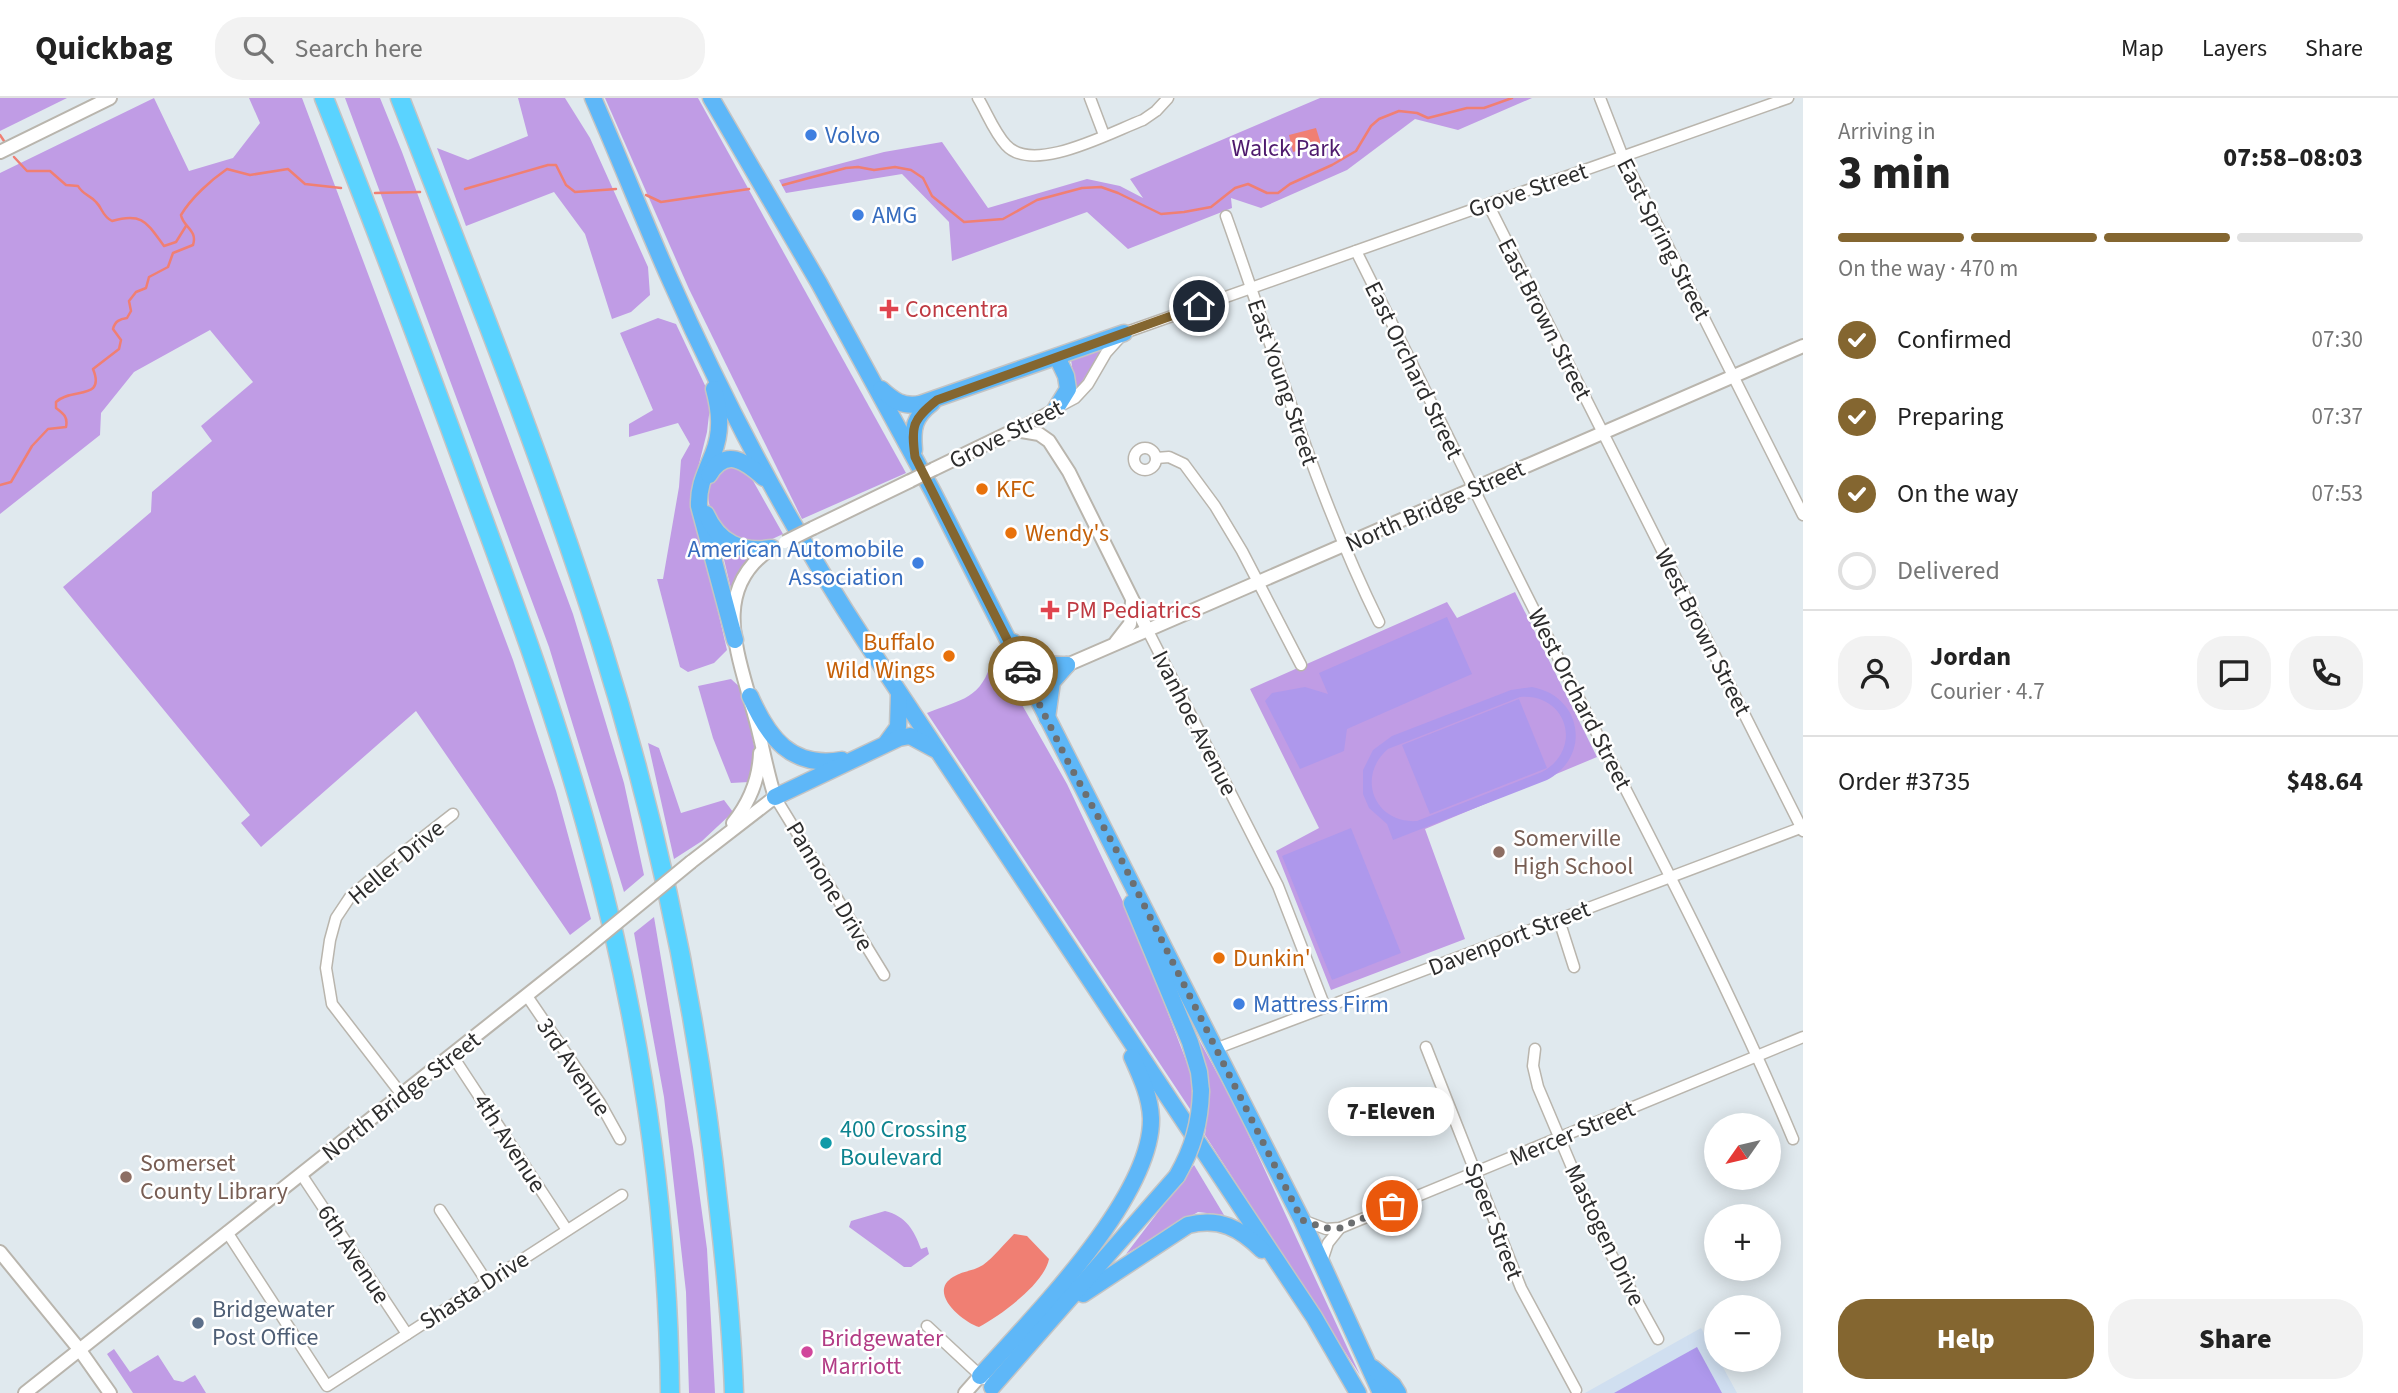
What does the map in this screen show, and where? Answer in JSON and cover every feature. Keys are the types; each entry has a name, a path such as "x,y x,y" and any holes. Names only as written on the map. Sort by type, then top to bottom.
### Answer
{"highway":[{"path":"324,98 403,297 513,601 559,734 592,845 618,953 645,1102 663,1259 670,1393"},
{"path":"400,98 568,542 601,644 639,778 675,927 703,1084 723,1241 734,1393"},
{"path":"593,98 696,337 715,390 720,425 713,454 699,488 699,506 735,640"},
{"path":"712,98 915,457 1302,1220 1381,1393"},
{"path":"874,382 894,401 905,405 937,400 1124,333"},
{"path":"696,337 772,486 848,615 1287,1276 1358,1393"},
{"path":"1055,410 1068,388 1066,376 1057,357"},
{"path":"915,457 912,436 915,421 922,411 937,400"},
{"path":"772,486 750,466 734,459 726,460 713,469 705,484 704,494 710,523 724,539 745,550 778,545"},
{"path":"1004,633 1031,658 1048,664 1067,665"},
{"path":"1047,720 1052,682 1067,665"},
{"path":"887,742 898,727 899,692"},
{"path":"750,696 765,727 787,750 817,761 855,758"},
{"path":"775,797 887,742 910,736 937,750"},
{"path":"986,1385 1059,1312 1177,1176 1191,1150 1199,1125 1199,1072 1190,1042 1081,786"},
{"path":"986,1385 1115,1213 1145,1155 1151,1119 1149,1098 1114,1017"},
{"path":"1059,1312 1176,1231 1200,1222 1225,1224 1236,1229 1251,1239 1287,1276"},
{"path":"1369,1365 1393,1385 1398,1393"}],"street":[{"path":"0,152 110,98"},
{"path":"978,98 1007,147 1033,157 1050,156 1143,120 1157,111 1168,98"},
{"path":"1090,98 1104,135"},
{"name":"East Spring Street","path":"1600,98 1623,157 1803,515"},
{"name":"Grove Street","path":"775,797 735,640 733,613 741,583 757,560 778,545 1055,410 1082,392 1101,361 1124,333 1788,98"},
{"name":"East Brown Street","path":"1488,204 1602,433"},
{"name":"East Young Street","path":"1226,216 1318,483 1343,546 1379,622"},
{"name":"East Orchard Street","path":"1356,251 1473,489"},
{"name":"North Bridge Street","path":"1067,665 1803,346"},
{"name":"Ivanhoe Avenue","path":"1015,430 1039,434 1049,441 1060,455 1278,886 1325,1007"},
{"name":"West Brown Street","path":"1602,433 1802,828"},
{"path":"1156,458 1174,458 1190,470 1215,506 1301,665"},
{"name":"West Orchard Street","path":"1473,489 1671,877 1758,1055 1793,1139"},
{"path":"1112,647 1130,624 1131,595"},
{"path":"720,839 742,812 753,789 759,763 759,732"},
{"name":"North Bridge Street","path":"25,1393 775,797"},
{"name":"Pannone Drive","path":"775,797 884,975"},
{"name":"Heller Drive","path":"402,1095 332,1004 326,968 330,940 336,918 350,897 453,814"},
{"name":"Davenport Street","path":"1215,1049 1802,828"},
{"path":"1559,920 1574,967"},
{"name":"3rd Avenue","path":"527,996 600,1103 620,1139"},
{"name":"Mercer Street","path":"1340,1228 1803,1037"},
{"name":"Speer Street","path":"1426,1047 1521,1288 1576,1390"},
{"name":"Mastogen Drive","path":"1535,1049 1535,1077 1601,1236 1658,1339"},
{"name":"4th Avenue","path":"452,1055 567,1230"},
{"name":"6th Avenue","path":"301,1174 407,1334"},
{"name":"Shasta Drive","path":"227,1232 327,1386 622,1195"},
{"path":"440,1210 487,1282"},
{"path":"1302,1220 1325,1228 1340,1228"},
{"path":"1322,1261 1328,1243 1340,1228"},
{"path":"0,1252 79,1349 110,1393"},
{"path":"926,1326 986,1385 965,1393"}],"shaded area":[{"path":"1316,128 1321,144 1293,152 1289,135"},
{"path":"1447,617 1472,674 1347,729 1344,751 1300,769 1265,701 1272,693 1305,687 1328,694 1319,673"},
{"path":"1532,687 1549,693 1562,702 1571,714 1575,728 1571,757 1547,780 1393,840 1387,824 1369,808 1363,794 1363,770 1373,750 1392,736 1511,690","holes":["1520,697 1536,698 1559,713 1566,737 1563,750 1555,762 1542,772 1417,821 1402,820 1380,807 1374,796 1373,772 1378,760 1388,749"]},
{"path":"1519,699 1547,768 1430,814 1402,745"},
{"path":"1351,828 1401,953 1332,980 1282,856"},
{"path":"1014,1234 1027,1236 1049,1259 1039,1278 1020,1298 979,1327 950,1306 944,1291 946,1284 953,1277 983,1265"},
{"path":"1701,1328 1704,1333 1704,1372 1726,1372 1737,1393 1585,1393"},
{"path":"1697,1347 1704,1360 1704,1372 1711,1372 1722,1393 1614,1393"}],"green space":[{"path":"0,98 67,98 0,131"},
{"path":"154,98 189,171 233,158 260,123 249,98 302,98 513,660 556,791 591,919 570,935 416,711 261,847 241,823 250,815 63,587 151,512 152,492 212,441 201,426 253,382 210,330 134,372 101,413 100,435 0,514 0,173"},
{"path":"345,98 380,98 573,614 624,783 644,875 624,892 549,647"},
{"path":"518,98 565,98 590,138 648,267 650,295 631,312 612,319 585,234 554,192 466,226 437,148 468,160 528,136"},
{"path":"605,98 698,98 906,473 802,519 689,289"},
{"name":"Walck Park","path":"1320,98 1532,98 1458,130 1415,119 1347,170 1261,208 1231,198 1232,208 1128,249 1087,212 952,261 949,222 902,174 786,193 779,180 884,152 942,142 988,208 1087,179 1120,186 1143,198 1130,179"},
{"path":"658,318 676,324 711,398 707,432 691,496 727,650 714,663 688,672 680,667 657,579 663,579 681,460 690,444 678,423 629,437 629,424 653,410 620,333"},
{"path":"1101,348 1102,350 1076,391 1071,360"},
{"path":"736,465 752,479 783,534 759,545 736,542 715,517 709,501 711,481 717,469"},
{"path":"721,547 747,559 731,589"},
{"path":"1515,592 1597,757 1425,829 1465,939 1331,990 1276,851 1319,828 1250,689 1447,602 1457,618"},
{"path":"992,659 996,659 1067,784 1135,927 1192,1076 1192,1112 927,713 969,696 983,682"},
{"path":"731,679 742,689 756,755 749,782 731,783 713,738 698,686"},
{"path":"648,743 659,748 681,813 724,800 733,812 702,841 674,859"},
{"path":"654,917 693,1147 707,1249 715,1393 689,1393 686,1292 664,1097 634,933"},
{"path":"1197,1036 1237,1110 1360,1375 1205,1135 1210,1090"},
{"path":"1194,1165 1224,1215 1198,1212 1126,1254"},
{"path":"885,1211 904,1220 921,1249 927,1247 929,1254 911,1267 904,1267 849,1227 851,1221"},
{"path":"114,1349 130,1372 158,1355 174,1380 183,1382 195,1375 206,1393 133,1393 107,1354"}],"waterway":[{"path":"783,185 846,168 874,170 895,167 911,170 923,178 932,196 964,222 1003,219 1037,200 1082,188 1101,187 1161,214 1184,212 1211,207 1235,188 1248,184 1267,193 1278,193 1290,184 1356,151 1371,126 1379,119 1399,111 1417,113 1428,118 1467,108 1484,108 1512,98"},
{"path":"0,135 4,141"},
{"path":"14,157 27,171 50,171 66,185 78,186 112,221 138,219 153,231 164,246 176,242 186,226"},
{"path":"465,189 548,165 556,165 566,185 575,192 616,189"},
{"path":"0,485 11,482 32,446 48,429 66,427 66,418 56,408 56,402 91,390 95,386 93,369 119,349 121,340 113,329 116,322 127,318 131,311 129,301 136,292 146,288 149,277 168,267 173,253 193,245 194,236 181,215 208,184 227,169 250,175 288,169 305,184 341,188"},
{"path":"646,195 661,202 749,189"},
{"path":"375,193 420,192"}],"way so far":[{"path":"1023,671 1067,760 1119,855 1302,1220 1320,1227 1340,1228 1392,1206"}],"place":[{"name":"Volvo","path":"811,135"},
{"name":"AMG","path":"858,215"},
{"name":"Concentra","path":"889,309"},
{"name":"KFC","path":"982,489"},
{"name":"Wendy's","path":"1011,533"},
{"name":"American Automobile Association","path":"918,563"},
{"name":"PM Pediatrics","path":"1050,610"},
{"name":"Buffalo Wild Wings","path":"949,656"},
{"name":"Somerville High School","path":"1499,852"},
{"name":"Dunkin'","path":"1219,958"},
{"name":"Mattress Firm","path":"1239,1004"},
{"name":"400 Crossing Boulevard","path":"826,1143"},
{"name":"Somerset County Library","path":"126,1177"},
{"name":"7-Eleven","path":"1392,1206"},
{"name":"Bridgewater Post Office","path":"198,1323"},
{"name":"Bridgewater Marriott","path":"807,1352"}],"route":[{"path":"1023,671 915,457 912,436 915,421 922,411 937,400 1199,306"}]}
